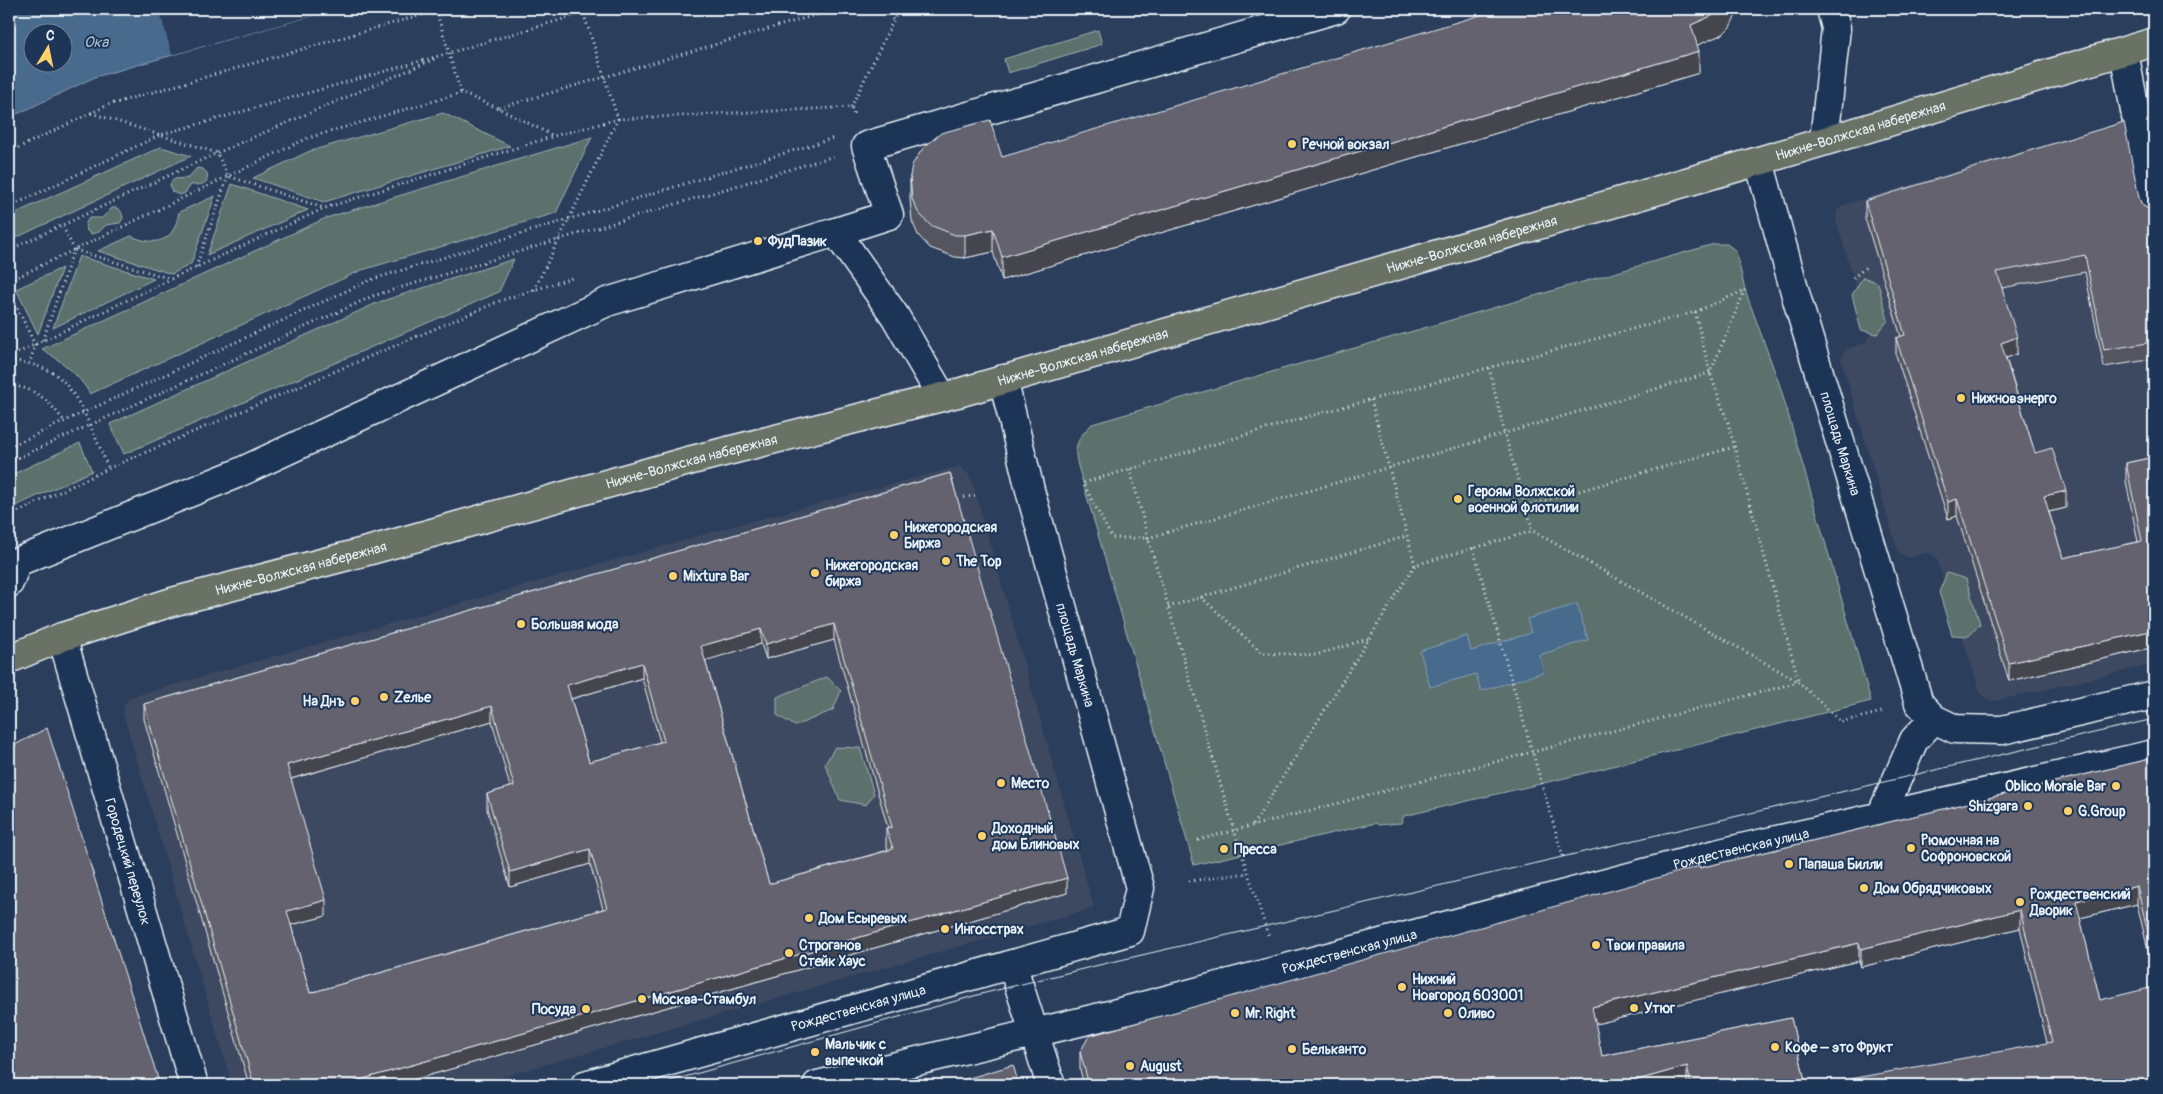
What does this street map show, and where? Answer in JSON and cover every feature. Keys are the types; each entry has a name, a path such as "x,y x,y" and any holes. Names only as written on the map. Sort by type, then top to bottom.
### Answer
{"main road":[{"name":"Нижне-Волжская набережная","path":"9,659 62,637 172,602 371,550 692,460 942,397 1759,161 2154,42"}],"street":[{"path":"9,582 17,562 236,474 607,302 889,216 881,186 863,138 1336,9"},
{"path":"1824,141 1836,28 1831,9"},
{"path":"2124,52 2154,212"},
{"name":"площадь Маркина","path":"1759,161 1798,303 1919,703 1934,719"},
{"path":"836,232 895,316 942,397"},
{"name":"площадь Маркина","path":"1004,379 1030,494 1140,888 1130,931"},
{"name":"Городецкий переулок","path":"62,637 194,1085"},
{"path":"1881,816 1914,740 1934,719 1955,729 2002,730 2154,696"},
{"name":"Рождественская улица","path":"817,1085 1113,1014 1720,854 2154,754"},
{"name":"Рождественская улица","path":"585,1085 1130,931"},
{"path":"1012,964 1050,1085"}],"path":[{"path":"9,152 108,105 442,9"},
{"path":"9,206 160,135 449,53 582,11 597,9"},
{"path":"498,108 836,9"},
{"path":"889,9 893,20"},
{"path":"863,138 851,107 899,9"},
{"path":"436,10 461,93"},
{"path":"534,290 618,119 582,11"},
{"path":"9,250 217,152 449,53"},
{"path":"9,281 308,138 461,93 498,108 554,136"},
{"path":"9,358 170,279 325,208 554,136 618,119 851,107"},
{"path":"91,113 217,152 228,176 196,267"},
{"path":"9,448 370,280 568,220 863,138"},
{"path":"9,462 373,296 558,239 863,138"},
{"path":"228,176 325,208"},
{"path":"43,341 74,249 62,225"},
{"path":"74,249 170,279"},
{"path":"1853,278 1866,267"},
{"path":"9,516 109,469 492,304 581,276"},
{"path":"9,290 35,344 30,362"},
{"path":"1745,290 1710,373 1148,538 1112,538 1083,483 1371,400 1694,312 1745,290"},
{"path":"1694,312 1710,373 1734,447 1799,682"},
{"path":"9,358 30,362 55,373 76,396 109,469"},
{"path":"1489,368 1505,434 1533,530 1799,682 1841,722 1882,712"},
{"path":"9,386 18,386 37,393 52,404 64,421"},
{"path":"1371,400 1415,565"},
{"path":"1526,506 1734,447"},
{"path":"1130,469 1148,538 1234,830 1279,969"},
{"path":"964,497 976,496"},
{"path":"1253,825 1415,565 1533,530"},
{"path":"1168,607 1407,536"},
{"path":"1473,548 1496,621 1573,892"},
{"path":"1201,597 1262,653 1316,655 1369,639"},
{"path":"1198,840 1799,682"},
{"path":"1189,881 1248,873"}],"shaded area":[{"path":"2121,122 2154,333 2154,664 1996,701 1987,700 1980,692 1936,557 1927,552 1908,558 1898,552 1841,359 1846,349 1865,343 1870,334 1836,220 1837,211 1843,205"},
{"path":"960,466 970,476 979,505 1094,908 474,1085 232,1085 123,713 124,704 131,697 730,527"}],"green space":[{"path":"1098,30 1102,44 1008,73 1004,59"},
{"path":"443,113 510,146 324,202 253,178 310,151"},
{"path":"592,137 556,213 362,270 90,394 69,368 42,349 326,218"},
{"path":"161,147 191,156 9,241 9,216"},
{"path":"197,168 203,169 207,173 206,182 191,185 185,193 180,195 172,192 170,184 174,179 188,178"},
{"path":"232,184 308,210 207,255"},
{"path":"215,196 191,264 172,274 98,251 131,236 149,241 163,239 173,230 179,212"},
{"path":"112,208 117,208 121,211 123,218 120,223 106,225 99,232 91,234 87,231 85,225 89,218 102,218"},
{"path":"1714,244 1727,244 1736,251 1745,290 1780,386 1871,701 1565,778 1404,816 1401,823 1378,825 1376,823 1194,865 1076,458 1077,445 1085,432 1092,424"},
{"path":"79,256 154,279 53,328"},
{"path":"514,259 499,292 124,454 110,424 379,302"},
{"path":"62,268 38,334 16,289"},
{"path":"1863,277 1878,283 1888,320 1877,334 1861,330 1852,295"},
{"path":"80,443 92,471 9,509 9,476"},
{"path":"1947,573 1966,579 1980,624 1969,636 1952,635 1939,592"},
{"path":"827,677 841,691 833,710 795,726 777,715 777,697"},
{"path":"835,747 860,748 874,794 866,805 840,800 825,764"}],"water":[{"name":"Ока","path":"9,9 336,9 95,77 9,118"},
{"path":"1577,604 1588,640 1539,655 1544,672 1481,691 1476,674 1430,687 1420,651 1467,636 1471,651 1531,633 1527,619"}],"pier":[{"path":"159,9 336,9 172,55"}],"building":[{"name":"Речной вокзал","path":"1501,9 1726,9 1691,25 1699,51 1002,257 993,229 965,235 955,235 930,225 918,212 912,199 910,176 912,165 923,148 941,133 990,120 1002,157"},
{"name":"Нижновэнерго","path":"2124,122 2139,198 2142,205 2154,210 2154,342 2104,350 2085,255 1997,272 2017,337 2001,343 2035,453 2052,448 2066,491 2044,496 2063,558 2142,541 2126,463 2154,457 2154,630 2009,663 1957,499 1948,502 1896,338 1905,335 1865,201"},
{"path":"950,473 1067,878 342,1085 254,1085 144,704","holes":["834,624 892,827 886,828 893,849 769,884 701,646 761,629 766,644","642,663 664,741 589,762 567,685","492,706 514,786 487,794 510,872 590,849 607,908 310,993 287,911 326,900 287,765"]},
{"path":"47,728 160,1085 9,1085 9,748"},
{"path":"2154,758 2154,958 2137,886 2076,901 2100,1000 2154,987 2154,1078 2123,1085 1817,1085 2052,1042 2020,910 1861,949 1859,943 1592,1007 1602,1056 1791,1018 1806,1085 1691,1085 1687,1066 1624,1085 1089,1085 1080,1052 1089,1036 1700,866 1700,868"},
{"path":"1013,1065 1019,1085 946,1085"}],"tram line":[{"path":"656,1085 981,994 1099,965 2154,719"}],"place":[{"name":"Речной вокзал","path":"1292,144"},
{"name":"ФудПазик","path":"758,241"},
{"name":"Нижновэнерго","path":"1961,398"},
{"name":"Героям Волжской военной флотилии","path":"1458,499"},
{"name":"Нижегородская Биржа","path":"894,535"},
{"name":"The Top","path":"946,561"},
{"name":"Нижегородская биржа","path":"815,573"},
{"name":"Mixtura Bar","path":"673,576"},
{"name":"Большая мода","path":"521,624"},
{"name":"Zелье","path":"384,697"},
{"name":"На Днъ","path":"355,701"},
{"name":"Место","path":"1001,783"},
{"name":"Oblico Morale Bar","path":"2116,786"},
{"name":"Shizgara","path":"2028,806"},
{"name":"G.Group","path":"2068,811"},
{"name":"Доходный дом Блиновых","path":"982,836"},
{"name":"Рюмочная на Софроновской","path":"1911,848"},
{"name":"Пресса","path":"1224,849"},
{"name":"Папаша Билли","path":"1789,864"},
{"name":"Дом Обрядчиковых","path":"1864,888"},
{"name":"Рождественский Дворик","path":"2020,902"},
{"name":"Дом Есыревых","path":"809,918"},
{"name":"Ингосстрах","path":"945,929"},
{"name":"Твои правила","path":"1596,945"},
{"name":"Строганов Стейк Хаус","path":"789,953"},
{"name":"Нижний Новгород 603001","path":"1402,987"},
{"name":"Москва-Стамбул","path":"642,999"},
{"name":"Утюг","path":"1634,1008"},
{"name":"Посуда","path":"586,1009"},
{"name":"Mr. Right","path":"1235,1013"},
{"name":"Оливо","path":"1448,1013"},
{"name":"Кофе – это Фрукт","path":"1775,1047"},
{"name":"Бельканто","path":"1292,1049"},
{"name":"Мальчик с выпечкой","path":"815,1052"},
{"name":"August","path":"1130,1066"}]}
